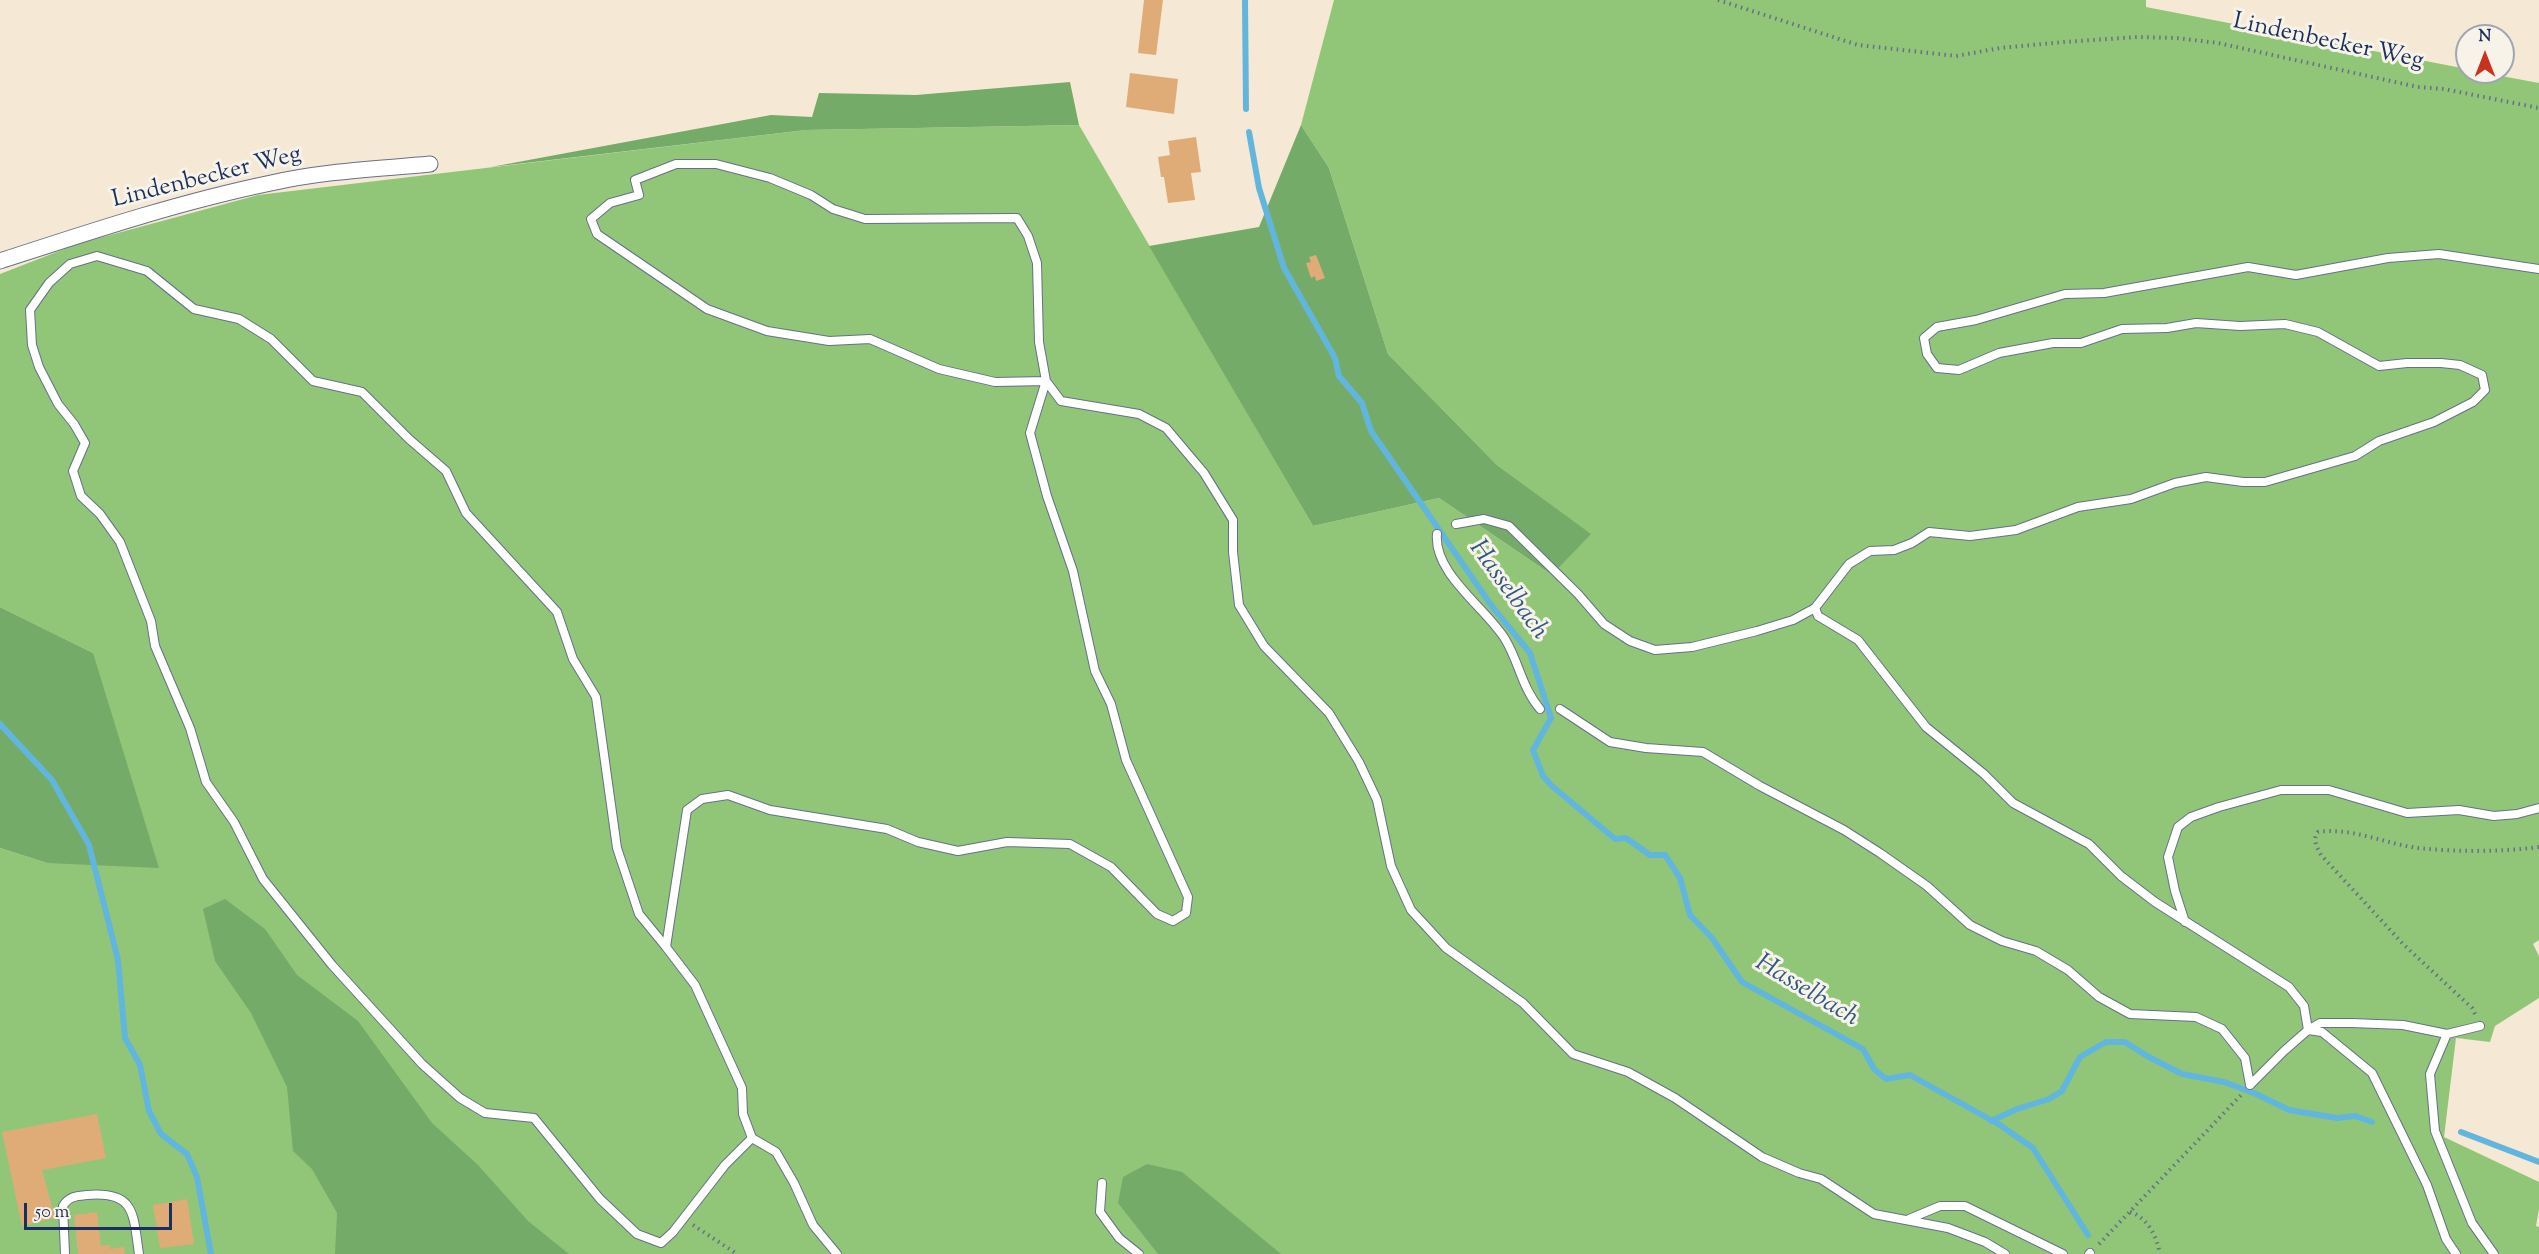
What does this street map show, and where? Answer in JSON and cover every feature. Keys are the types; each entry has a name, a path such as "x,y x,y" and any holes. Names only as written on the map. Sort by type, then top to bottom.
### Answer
{"street":[{"name":"Lindenbecker Weg","path":"0,261 109,226 272,182 314,175 430,164"}],"lane":[{"path":"1046,381 995,382 939,369 870,339 829,341 767,331 707,309 597,234 591,219 610,203 639,195 635,180 676,164 716,164 770,178 811,195 833,209 866,219 1017,218 1028,236 1037,263 1039,342 1046,381 1061,401 1138,414 1166,428 1204,473 1233,520 1233,552 1239,605 1264,646 1329,713 1359,762 1377,800 1391,866 1411,910 1446,948 1523,1004 1573,1054 1628,1072 1675,1098 1762,1157 1799,1173 1821,1179 1874,1214 1947,1228 1985,1242 2005,1254"},
{"path":"1456,524 1484,519 1509,526 1578,594 1604,624 1630,641 1655,650 1692,647 1793,620 1815,608 1849,564 1870,551 1894,550 1912,543 1929,532 1970,536 2016,530 2078,507 2131,500 2175,483 2206,477 2243,482 2265,482 2355,456 2379,441 2434,422 2473,402 2485,390 2482,375 2460,364 2407,363 2379,366 2319,332 2285,324 2240,326 2196,322 2167,328 2122,330 2081,343 2052,343 1999,353 1959,370 1937,368 1927,354 1924,338 1936,327 1976,320 2065,294 2104,293 2248,267 2296,275 2388,258 2439,254 2539,269"},
{"path":"752,1138 725,1166 684,1219 661,1243 637,1234 600,1198 534,1118 485,1113 460,1098 422,1064 332,965 263,879 234,822 206,782 190,728 155,646 150,621 120,542 100,514 81,496 73,471 85,443 58,404 39,367 32,345 30,310 50,283 70,264 97,256 147,271 194,309 239,319 271,339 313,381 362,392 409,439 446,471 466,513 557,612 573,659 596,697 617,848 639,914 695,985 742,1088 744,1114 752,1138 776,1152 794,1183 813,1225 837,1254"},
{"path":"666,947 687,810 702,799 728,795 770,810 887,829 918,842 958,851 1007,842 1070,844 1111,867 1157,915 1173,921 1186,912 1188,897 1126,760 1111,704 1095,671 1073,571 1047,496 1030,433 1046,381"},
{"path":"1437,534 1436,544 1440,561 1505,639 1529,697 1540,709"},
{"path":"1815,608 1818,616 1858,640 1926,727 1984,774 2013,803 2089,844 2121,876 2185,922 2289,987 2304,1006 2308,1030"},
{"path":"1560,709 1610,742 1646,748 1703,752 1760,786 1835,825 1880,853 1927,886 1970,925 2002,941 2036,951 2068,970 2098,997 2130,1014 2196,1017 2222,1029 2246,1058 2250,1085 2284,1051 2308,1030 2320,1023 2403,1025 2447,1034 2480,1026"},
{"path":"2185,922 2175,891 2168,857 2178,826 2191,817 2219,807 2281,790 2330,790 2407,813 2459,810 2494,816 2517,814 2539,808"},
{"path":"2308,1030 2322,1032 2372,1072 2427,1185 2446,1239 2456,1254"},
{"path":"2447,1034 2430,1074 2435,1131 2472,1223 2494,1254"},
{"path":"1102,1183 1100,1212 1119,1238 1139,1254"},
{"path":"65,1254 63,1206 73,1197 106,1194 114,1195 126,1204 134,1223 139,1254"},
{"path":"1908,1219 1940,1206 1965,1206 2063,1254"}],"path":[{"name":"Lindenbecker Weg","path":"1718,0 1858,45 1956,56 2000,48 2064,42 2177,38 2218,43 2418,87 2444,89 2539,108"},
{"path":"2480,1026 2472,1008 2412,953 2321,855 2315,843 2315,836 2318,832 2335,831 2419,848 2474,850 2539,848"},
{"path":"2089,1253 2236,1100"},
{"path":"2130,1212 2142,1216 2157,1240 2160,1254"},
{"path":"684,1219 737,1254"}],"green space":[{"path":"1334,0 2146,0 2146,7 2455,67 2455,84 2515,84 2515,79 2539,83 2539,940 2533,944 2539,956 2539,998 2495,1026 2490,1042 2456,1038 2444,1137 2539,1182 2539,1209 2536,1226 2539,1227 2539,1254 0,1254 0,848 47,863 93,653 0,607 0,274 77,244 258,195 806,130 1079,125 1313,526 1439,498 1552,575 1590,534 1497,465 1388,354 1329,168 1301,125"},
{"path":"1070,82 1079,125 806,130 491,167 771,115 812,117 819,93 916,95"},
{"path":"1301,125 1329,168 1388,354 1497,465 1591,534 1552,575 1439,498 1313,526 1149,246 1259,227"},
{"path":"0,607 93,653 159,868 47,863 0,848"},
{"path":"225,899 265,929 297,975 358,1021 432,1123 478,1165 528,1221 569,1254 335,1254 337,1213 312,1169 293,1151 287,1087 251,1013 215,961 203,909"},
{"path":"1147,1164 1182,1172 1281,1254 1158,1254 1118,1203 1123,1177"}],"building":[{"path":"1144,0 1163,0 1156,55 1138,53"},
{"path":"1130,73 1178,79 1174,114 1126,107"},
{"path":"1196,137 1201,172 1191,173 1195,200 1168,203 1158,157 1170,155 1168,141"},
{"path":"1316,255 1325,278 1316,281 1315,276 1311,278 1306,263 1311,262 1309,257"},
{"path":"97,1114 106,1158 42,1170 55,1218 22,1226 2,1132"},
{"path":"187,1199 194,1244 160,1248 153,1205"},
{"path":"97,1212 101,1246 110,1245 110,1249 124,1247 125,1254 78,1254 74,1215"}],"waterway":[{"name":"Hasselbach","path":"1245,0 1246,109"},
{"name":"Hasselbach","path":"1249,132 1259,188 1284,268 1335,358 1339,376 1362,403 1371,431 1491,605 1530,653 1551,718 1533,750 1543,776 1615,839 1626,838 1650,855 1665,855 1680,878 1690,915 1712,938 1742,982 1863,1049 1874,1069 1886,1079 1910,1075 2000,1125 2033,1148 2088,1235"},
{"path":"0,724 52,780 89,845 118,960 125,1038 140,1065 149,1111 161,1134 187,1154 197,1177 211,1254"},
{"name":"Hasselbach","path":"1991,1121 2017,1109 2049,1099 2062,1091 2080,1057 2106,1042 2125,1042 2182,1074 2224,1082 2289,1110 2337,1118 2355,1116 2372,1122"},
{"name":"Hasselbach","path":"2461,1132 2539,1162"}]}
